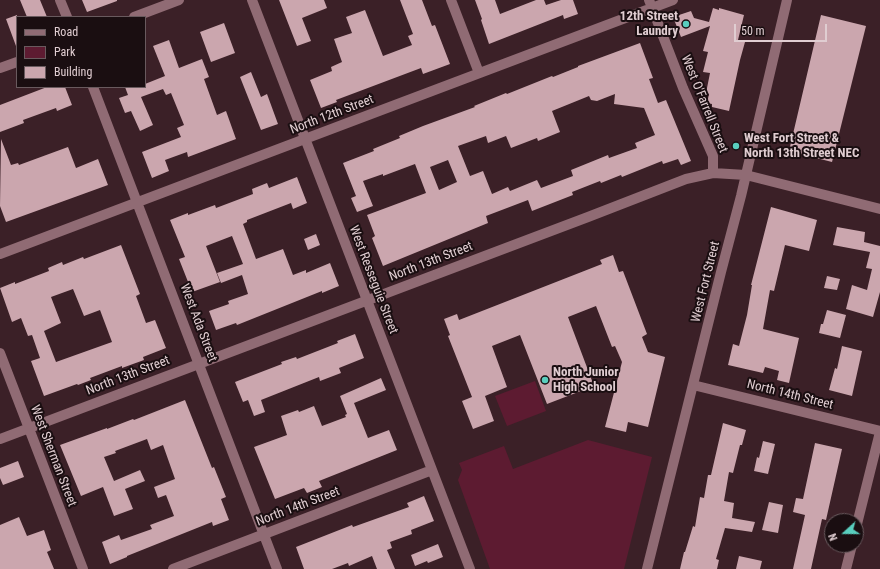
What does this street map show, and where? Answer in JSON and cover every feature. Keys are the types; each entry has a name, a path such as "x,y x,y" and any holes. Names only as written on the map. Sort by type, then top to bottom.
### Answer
{"street":[{"path":"60,0 67,16"},
{"path":"137,16 179,0"},
{"name":"West Resseguie Street","path":"252,0 470,569"},
{"path":"451,0 479,73"},
{"name":"North 12th Street","path":"0,254 479,73 651,4 673,0"},
{"name":"West Fort Street","path":"647,569 746,175 787,0"},
{"name":"West O'Farrell Street","path":"651,4 683,88 713,156 713,174"},
{"path":"0,68 16,62"},
{"name":"West Ada Street","path":"93,88 277,569"},
{"name":"North 13th Street","path":"0,439 686,179 713,174 746,175 880,209"},
{"name":"West Sherman Street","path":"0,353 82,569"},
{"name":"North 14th Street","path":"693,385 880,431"},
{"path":"860,513 880,431"},
{"name":"North 14th Street","path":"173,569 432,470"},
{"path":"846,569 850,553"}],"green space":[{"path":"535,381 546,411 507,426 495,396"},
{"path":"588,440 652,457 624,569 490,569 458,480 462,470 459,463 504,446 513,469"}],"building":[{"path":"20,0 40,0 47,16 27,16"},
{"path":"82,0 117,0 117,1 87,12"},
{"path":"279,0 324,0 327,8 302,18 311,41 297,46"},
{"path":"400,0 422,0 432,26 435,25 450,64 423,74 421,68 336,100 337,102 321,108 310,80 332,71 331,67 342,62 334,39 352,33 346,17 365,10 383,56 412,45 408,36 413,34"},
{"path":"475,0 495,0 500,14 536,0 544,0 546,5 561,0 573,0 578,14 564,19 563,15 489,44"},
{"path":"713,8 719,10 719,8 744,15 738,40 745,42 729,111 712,107 712,104 707,103 709,94 706,93 710,73 703,72 708,52 703,51 710,26 681,37 673,17 691,11 694,18 709,22"},
{"path":"17,15 16,46 6,19"},
{"path":"821,15 866,26 832,162 789,151"},
{"path":"224,23 235,53 211,62 200,32"},
{"path":"169,40 179,68 202,59 209,77 204,79 217,115 226,111 236,139 188,157 187,152 165,160 169,171 152,178 142,152 181,137 177,128 184,125 171,93 166,95 163,89 141,97 153,125 140,131 131,111 125,113 119,98 128,95 125,88 146,88 146,84 165,76 153,46"},
{"path":"640,43 653,78 649,79 658,103 666,100 691,161 681,165 678,159 663,164 662,161 622,177 621,175 601,183 600,181 572,192 573,195 532,211 528,200 486,216 488,223 383,266 372,238 375,236 367,215 426,193 415,164 383,176 383,174 363,181 373,206 357,212 351,198 356,196 343,163 374,151 373,149 400,138 399,136 423,126 475,107 474,106 506,93 507,94 552,76 553,77","holes":["615,94 614,104 644,108 655,135 635,143 637,148 609,158 608,155 571,170 573,176 541,188 537,180 510,191 508,187 492,194 483,171 470,176 458,146 486,136 488,143 506,136 511,148 537,138 538,141 560,132 552,111 589,96 591,100 597,101","448,160 457,182 439,190 430,167"]},
{"path":"251,72 261,97 267,94 278,124 261,130 240,77"},
{"path":"44,88 65,88 72,105 57,111 56,108 23,120 24,123 0,132 0,105"},
{"path":"1,139 11,165 18,163 19,165 68,147 76,168 98,159 108,185 6,222 0,206"},
{"path":"297,177 307,203 293,209 291,203 247,220 247,222 243,224 256,259 283,249 293,275 306,270 306,273 330,263 339,286 322,293 322,291 237,325 236,323 216,330 209,311 229,304 228,301 248,294 242,275 221,283 217,273 243,264 232,236 206,246 220,282 192,292 179,259 185,257 170,220 215,205 216,208 253,194 252,189 267,183 269,188"},
{"path":"771,207 817,220 809,251 785,245 774,291 770,290 763,329 799,338 789,383 777,380 779,371 765,367 763,373 728,365 733,344 739,346 747,315 751,285"},
{"path":"837,227 865,232 864,242 880,246 880,292 873,317 846,309 852,285 867,290 872,269 866,268 870,252 833,245"},
{"path":"316,234 320,245 308,250 304,239"},
{"path":"121,245 140,294 136,296 146,323 155,320 166,348 143,357 144,360 122,368 122,366 90,378 91,380 78,385 77,384 44,396 31,361 40,358 32,335 28,336 21,318 12,322 0,288 49,271 48,268 62,262 63,265 83,257 84,259","holes":["73,289 84,316 100,310 112,342 56,362 44,331 61,323 51,297"]},
{"path":"613,255 619,272 623,271 647,334 642,337 648,352 665,357 648,427 628,422 626,432 605,427 622,362 615,346 612,347 596,306 568,317 594,386 547,404 520,335 492,346 507,387 485,396 494,421 473,429 462,401 472,397 448,336 450,335 444,319 457,314 459,320 602,264 600,260"},
{"path":"827,276 840,279 837,290 824,288"},
{"path":"827,310 846,315 840,338 819,333"},
{"path":"355,334 364,358 339,368 341,373 320,381 319,377 261,400 265,412 254,416 248,400 243,402 235,382 282,364 281,362 296,357 297,359 338,343 337,341"},
{"path":"842,346 862,351 852,396 829,390 835,368 837,369"},
{"path":"381,378 386,390 354,403 368,438 389,430 397,450 319,481 322,487 307,493 304,488 275,499 254,447 287,435 281,416 298,410 299,412 314,406 322,426 346,417 345,415 347,414 340,396"},
{"path":"185,400 212,468 214,467 226,497 221,499 229,520 213,526 212,522 110,564 102,542 119,535 121,540 152,529 150,525 174,516 166,495 158,498 154,487 175,479 163,445 151,450 147,439 115,451 116,453 104,457 114,481 140,470 145,481 125,489 133,509 114,516 103,487 81,496 60,445 133,419 134,420"},
{"path":"723,423 746,430 742,445 740,445 733,473 729,472 724,501 734,503 732,518 755,522 752,532 725,528 716,559 719,560 717,569 680,569 693,526 695,527 700,497 704,498 708,475 711,475"},
{"path":"763,441 775,444 768,474 754,471"},
{"path":"815,443 842,449 828,513 824,513 824,520 822,519 811,569 793,569 805,515 793,512 796,498 803,499"},
{"path":"18,461 24,477 3,485 0,478 0,468"},
{"path":"424,496 434,521 411,530 412,534 390,542 392,548 387,550 395,569 377,569 372,556 349,566 348,563 332,569 304,569 296,547 352,525 353,527 409,507 407,503"},
{"path":"769,502 783,505 778,533 762,530"},
{"path":"19,517 27,536 44,530 51,550 47,552 54,569 0,569 0,525"},
{"path":"438,544 443,557 415,566 411,555"},
{"path":"739,556 762,561 760,569 736,569"}],"place":[{"name":"12th Street Laundry","path":"686,24"},
{"name":"West Fort Street & North 13th Street NEC","path":"736,146"},
{"name":"North Junior High School","path":"545,380"}]}
